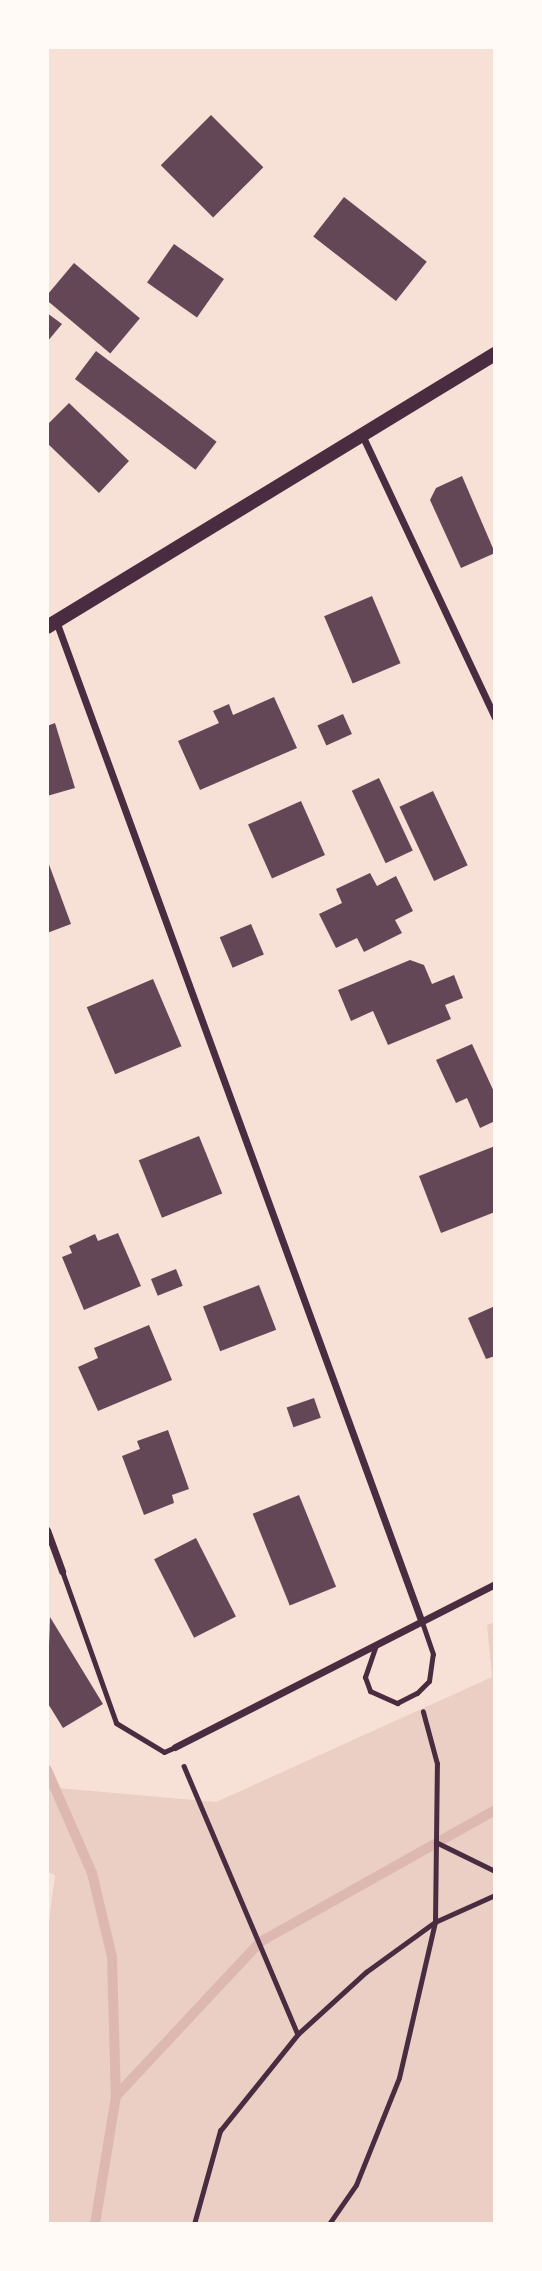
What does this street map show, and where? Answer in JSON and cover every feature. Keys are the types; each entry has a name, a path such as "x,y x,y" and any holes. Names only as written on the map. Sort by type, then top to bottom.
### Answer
{"main road":[{"path":"51,623 363,437 495,354"}],"street":[{"path":"363,437 495,718"},
{"path":"51,623 421,1620"},
{"path":"47,1530 62,1571"},
{"path":"175,1747 495,1584"}],"lane":[{"path":"62,1571 116,1723 164,1752 175,1747"},
{"path":"378,1642 365,1677 370,1691 397,1703 417,1693 429,1681 433,1654 421,1620"}],"path":[{"path":"329,2224 356,2185 399,2078 435,1922 437,1763 417,1693"},
{"path":"175,1747 298,2034"},
{"path":"436,1842 495,1871"},
{"path":"194,2224 220,2131 298,2034 366,1972 435,1922 495,1895"}],"shaded area":[{"path":"495,1622 495,2224 47,2224 47,1936 55,1875 47,1872 47,1787 216,1802 492,1677 487,1625"}],"building":[{"path":"211,115 263,167 213,218 161,165"},
{"path":"344,197 427,262 396,301 313,236"},
{"path":"174,244 224,279 197,317 147,283"},
{"path":"74,263 140,318 110,354 47,300 47,295"},
{"path":"47,313 62,324 47,342"},
{"path":"96,351 217,442 196,470 75,379"},
{"path":"69,403 129,461 99,493 47,443 47,425"},
{"path":"462,476 495,553 461,568 430,500 436,488"},
{"path":"372,596 401,663 353,684 324,616"},
{"path":"274,697 297,748 200,790 178,741 219,723 213,711 229,704 233,715"},
{"path":"343,714 352,734 326,745 317,725"},
{"path":"55,723 75,788 47,796 47,726"},
{"path":"379,778 413,851 386,863 352,791"},
{"path":"433,791 468,865 434,881 399,807"},
{"path":"301,801 325,855 272,878 248,825"},
{"path":"47,859 71,924 47,933"},
{"path":"370,873 377,886 396,876 413,911 395,920 402,933 364,952 357,938 336,948 319,914 342,903 336,889"},
{"path":"251,924 264,954 233,968 220,937"},
{"path":"410,960 424,965 432,984 454,975 463,998 445,1005 451,1019 388,1045 373,1011 351,1021 338,990"},
{"path":"153,979 182,1046 115,1074 87,1007"},
{"path":"472,1044 495,1094 495,1121 480,1128 467,1098 456,1103 436,1060"},
{"path":"199,1136 222,1193 162,1218 139,1160"},
{"path":"495,1146 495,1212 441,1233 419,1176"},
{"path":"118,1233 141,1286 84,1310 62,1257 72,1253 69,1246 95,1234 98,1241"},
{"path":"176,1269 183,1286 158,1296 151,1279"},
{"path":"259,1285 276,1330 220,1351 203,1307"},
{"path":"495,1306 495,1356 486,1359 468,1318"},
{"path":"149,1325 172,1380 98,1411 78,1367 98,1358 94,1348"},
{"path":"314,1398 321,1418 293,1427 287,1407"},
{"path":"168,1430 189,1489 172,1495 174,1503 144,1515 122,1456 140,1449 137,1441"},
{"path":"299,1495 336,1587 290,1606 253,1514"},
{"path":"196,1538 236,1616 194,1638 154,1559"},
{"path":"50,1617 103,1704 63,1728 47,1702"}],"waterway":[{"path":"47,1770 92,1873 112,1957 116,2096 95,2224"},
{"path":"116,2096 260,1942 495,1810"}]}
